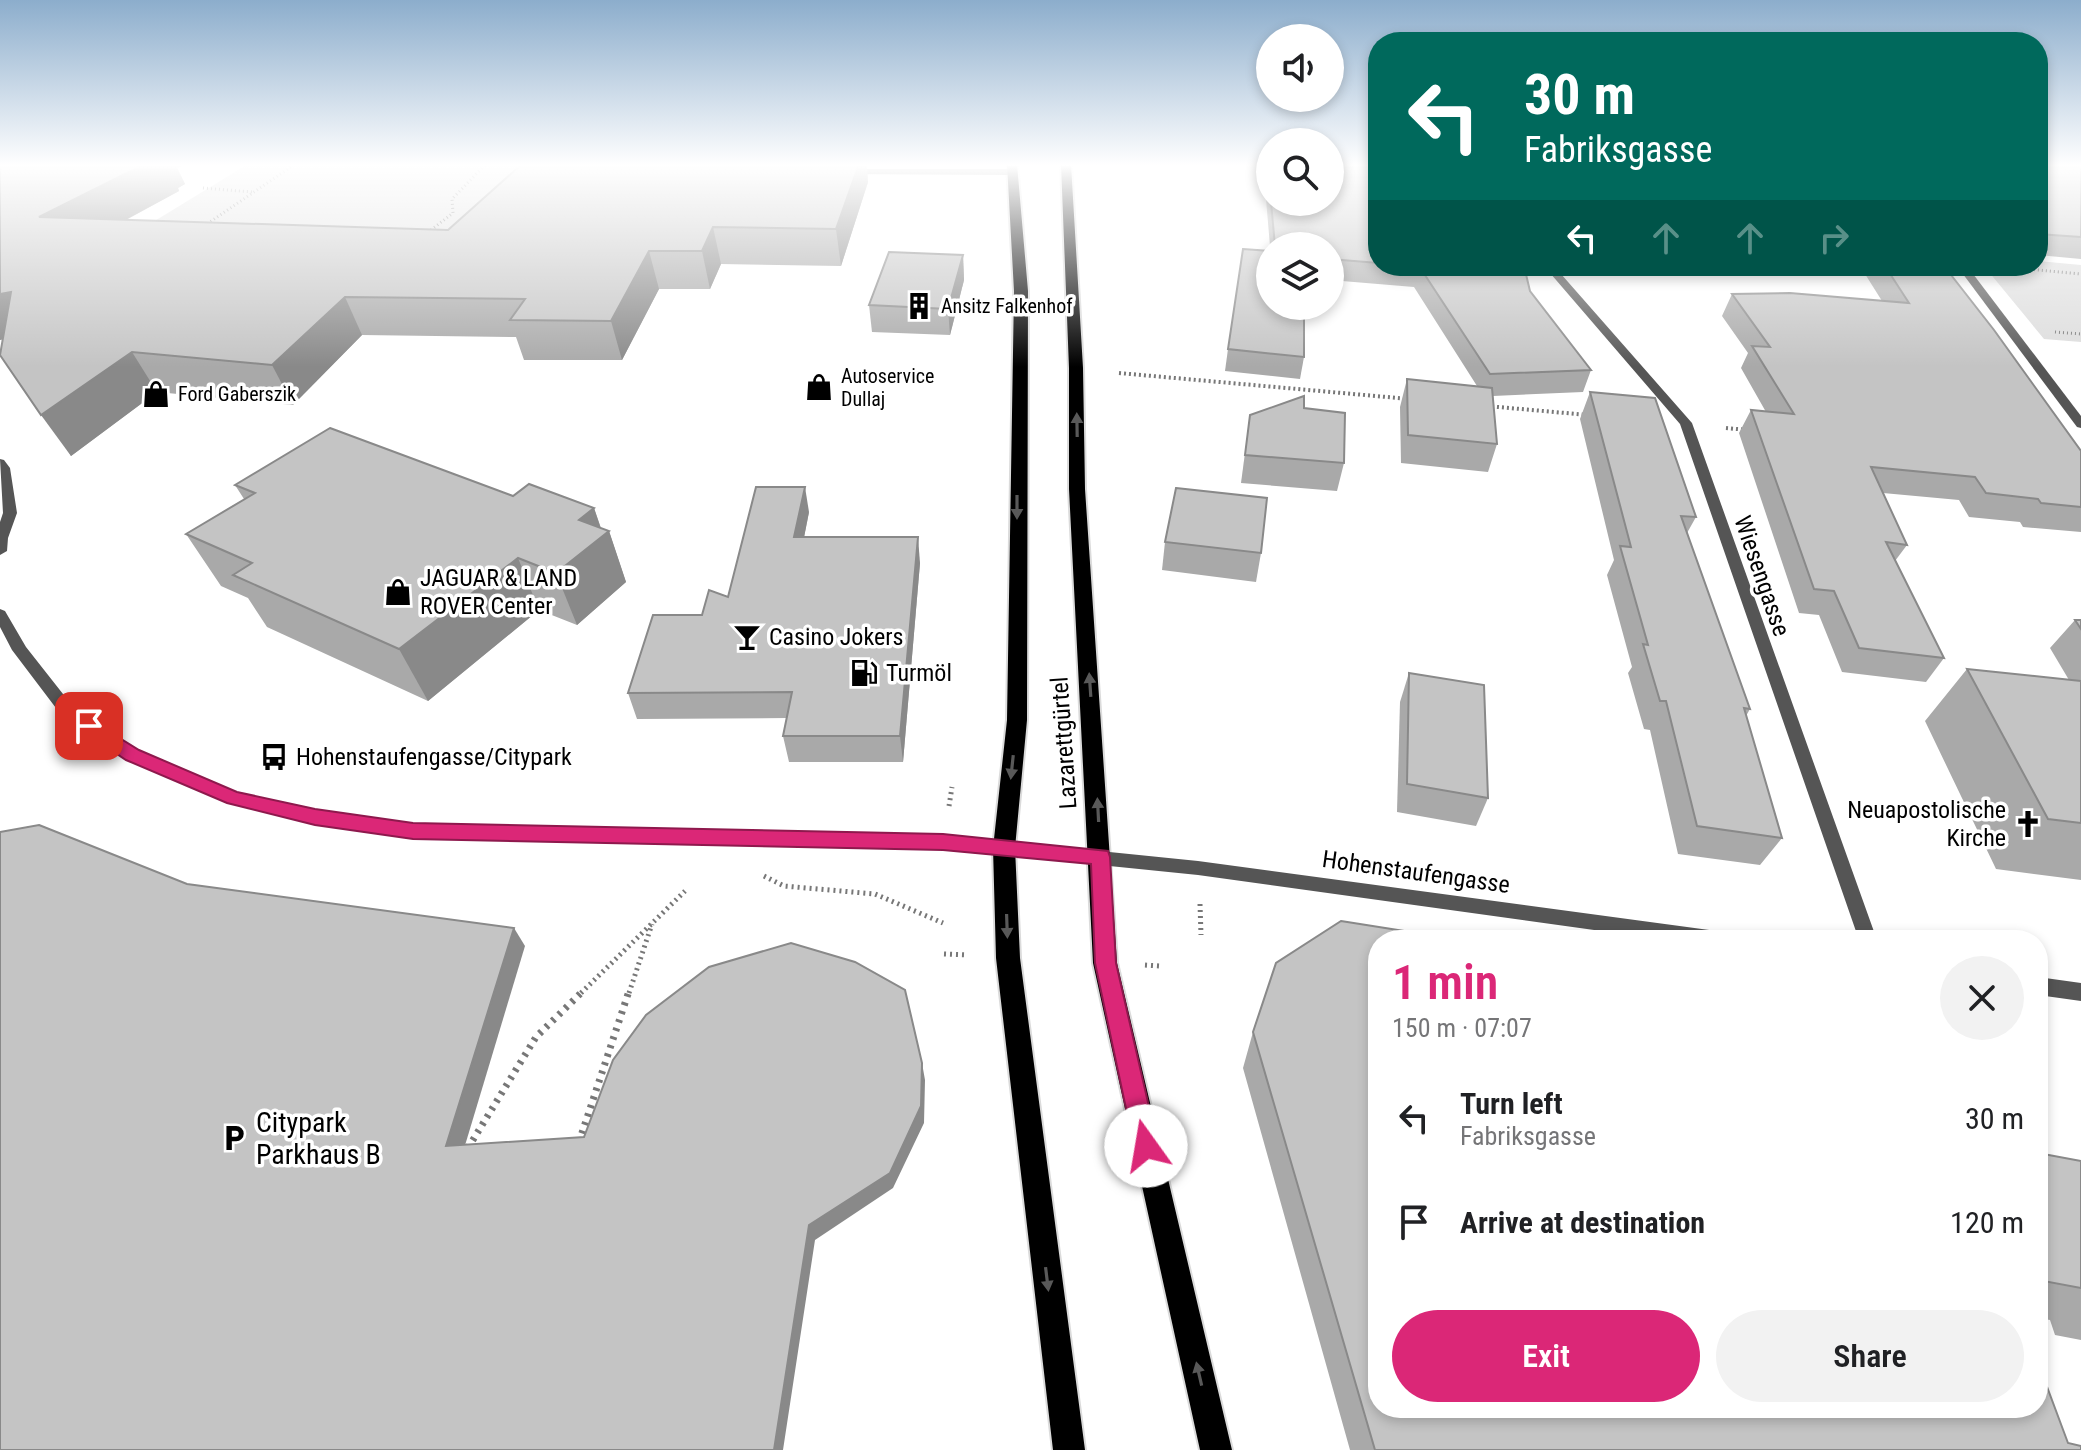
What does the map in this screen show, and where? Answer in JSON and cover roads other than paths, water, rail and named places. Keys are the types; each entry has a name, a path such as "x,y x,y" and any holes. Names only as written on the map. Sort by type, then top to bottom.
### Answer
{"main road":[{"name":"Lazarettgürtel","path":"1017,232 1021,291 1017,720 1004,848 1008,958 1069,1450"},
{"name":"Lazarettgürtel","path":"1069,232 1076,368 1077,489 1105,963 1216,1450"}],"street":[{"name":"Wiesengasse","path":"1558,276 1686,423 1864,930"},
{"path":"1970,276 2081,424"},
{"path":"0,463 4,468 10,513 0,551"},
{"name":"Hohenstaufengasse","path":"0,614 20,650 68,712 133,755 234,798 315,817 413,831 943,842 1100,857 1649,930"},
{"path":"2048,987 2081,992"}],"place":[{"name":"Ansitz Falkenhof","path":"919,306"},
{"name":"Autoservice Dullaj","path":"819,387"},
{"name":"Ford Gaberszik","path":"156,394"},
{"name":"JAGUAR & LAND ROVER Center","path":"398,592"},
{"name":"Casino Jokers","path":"747,637"},
{"name":"Turmöl","path":"864,673"},
{"name":"Hohenstaufengasse/Citypark","path":"274,757"},
{"name":"Neuapostolische Kirche","path":"2028,824"},
{"name":"Citypark Parkhaus B","path":"234,1138"}]}
